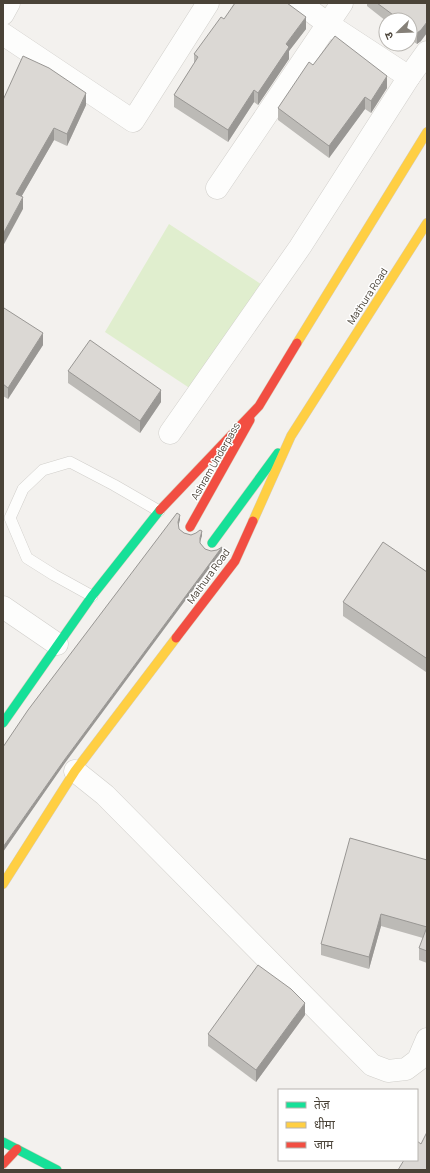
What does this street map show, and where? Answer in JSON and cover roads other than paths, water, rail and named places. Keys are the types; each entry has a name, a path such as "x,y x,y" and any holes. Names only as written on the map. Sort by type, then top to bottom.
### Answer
{"main road":[{"path":"3,722 92,596 159,511 259,406 427,132"},
{"name":"Mathura Road","path":"3,884 75,771 234,561 291,436 427,223"},
{"name":"Ashram Underpass","path":"190,527 259,406"},
{"path":"212,543 291,436"},
{"path":"7,1139 17,1149 57,1170"},
{"path":"3,1164 17,1149"}],"street":[{"path":"3,14 9,3"},
{"path":"3,34 133,121 208,3"},
{"path":"300,3 328,24 409,77"},
{"path":"217,188 342,3"},
{"path":"170,433 300,247 409,77 427,52"},
{"path":"3,607 57,644"},
{"path":"75,771 105,795 372,1065 388,1071 406,1069 418,1060 427,1039"}],"lane":[{"path":"92,596 27,558 10,518 22,489 43,470 70,462 159,511"}]}
